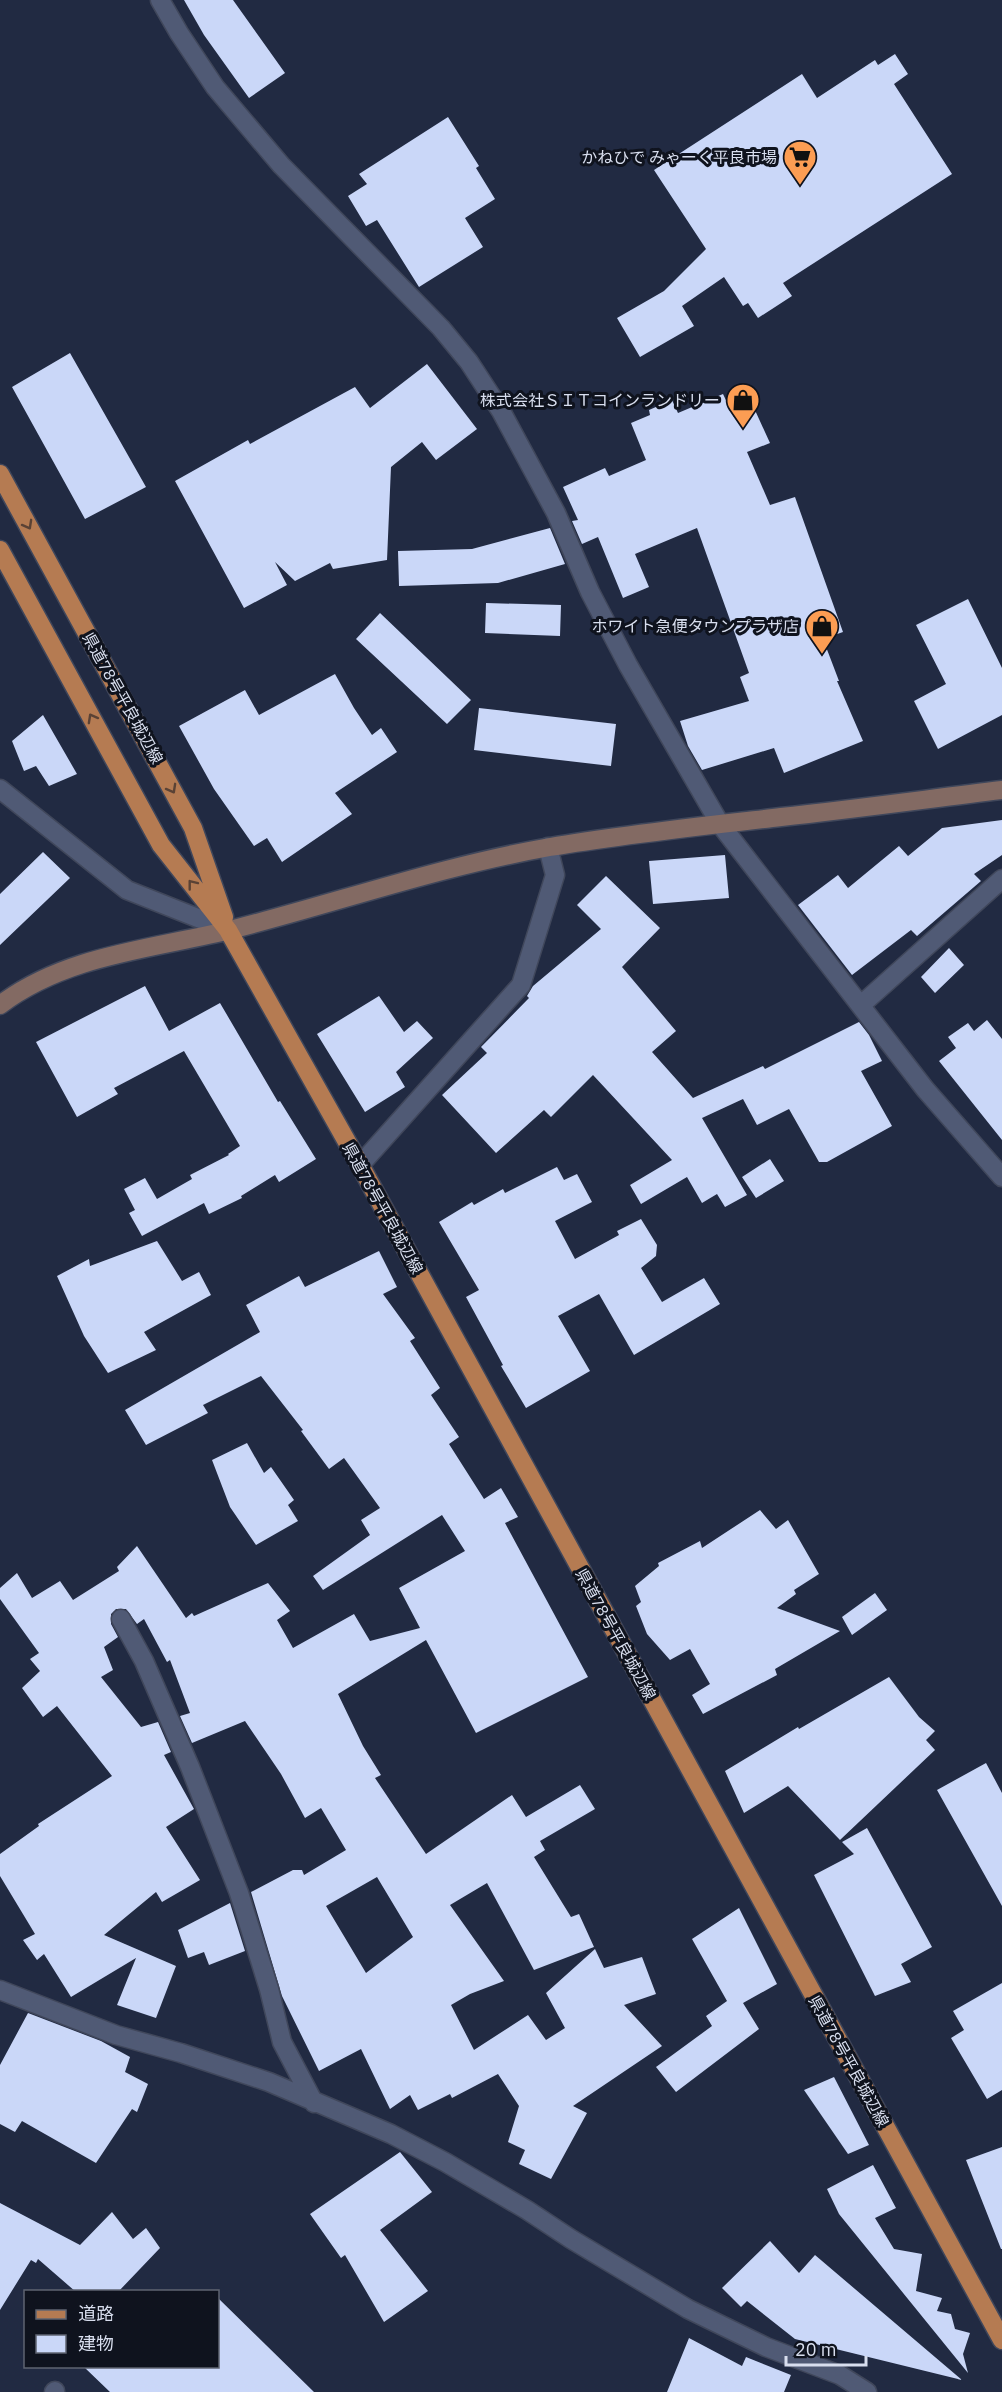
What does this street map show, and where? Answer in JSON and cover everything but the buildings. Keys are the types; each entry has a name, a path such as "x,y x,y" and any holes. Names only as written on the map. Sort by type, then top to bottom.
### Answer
{"main road":[{"name":"県道78号平良城辺線","path":"0,474 193,828 228,930"},
{"name":"県道78号平良城辺線","path":"0,550 161,845 228,930 360,1165 1002,2340"}],"street":[{"path":"160,0 215,87 281,165 441,328 469,362 501,411 556,513 590,592 628,665 720,824 925,1089 1002,1177"},
{"path":"0,789 127,890 228,930"},
{"path":"0,1005 22,988 106,955 302,912 419,876 548,847 634,834 1002,789"},
{"path":"360,1165 521,985 555,875 548,847"},
{"path":"861,1005 1002,879"},
{"path":"121,1619 144,1661 190,1767 239,1893 269,1989 282,2042 314,2103"},
{"path":"0,1990 116,2035 269,2082 391,2134 445,2162 688,2308 766,2347 840,2375 867,2392"}],"place":[{"name":"かねひで みゃーく平良市場","path":"800,186"},
{"name":"株式会社ＳＩＴコインランドリー","path":"743,429"},
{"name":"ホワイト急便タウンプラザ店","path":"822,655"}]}
